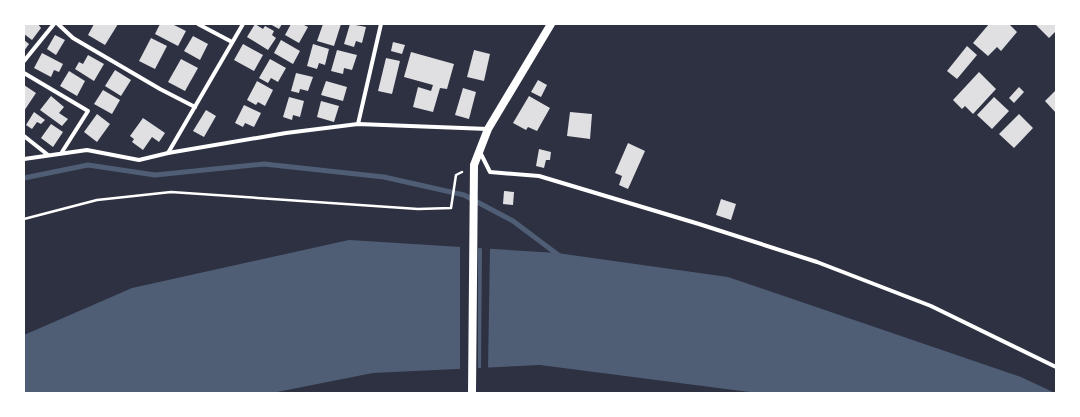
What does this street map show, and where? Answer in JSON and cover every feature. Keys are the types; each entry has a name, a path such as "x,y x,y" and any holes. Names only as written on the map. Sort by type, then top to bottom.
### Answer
{"main road":[{"path":"472,393 472,224 474,165 488,129 551,24"}],"street":[{"path":"24,61 54,24"},
{"path":"58,24 73,38 160,89 195,107"},
{"path":"198,24 232,42"},
{"path":"168,153 243,24"},
{"path":"358,124 381,24"},
{"path":"24,72 88,112 62,152"},
{"path":"24,159 62,152 87,150 139,160 168,153 286,133 358,124 488,129"},
{"path":"24,136 48,155"},
{"path":"479,150 490,172 539,176 699,224 817,262 931,306 1056,367"}],"path":[{"path":"24,219 97,200 171,192 418,208 451,208 456,175 474,165"}],"water":[{"path":"349,240 557,253 728,277 1021,377 1055,393 757,393 540,365 373,373 272,393 24,393 24,335 132,288"}],"pier":[{"path":"460,245 478,246 478,370 460,371"},
{"path":"482,246 490,247 488,370 481,370"}],"building":[{"path":"25,24 38,24 41,28 32,40 24,34"},
{"path":"94,24 118,24 105,45 88,35"},
{"path":"160,24 172,24 186,31 178,46 155,34"},
{"path":"255,24 263,29 265,26 274,31 272,35 276,38 268,50 247,37"},
{"path":"270,24 282,24 279,29"},
{"path":"291,24 302,24 308,27 299,43 285,35"},
{"path":"323,24 341,24 334,46 317,41"},
{"path":"350,24 366,27 362,43 356,41 354,47 344,44"},
{"path":"989,24 1009,24 1017,32 1001,51 997,47 988,56 973,43"},
{"path":"1035,24 1056,24 1056,31 1049,38"},
{"path":"55,35 65,40 56,55 47,49"},
{"path":"193,36 208,44 200,60 184,51"},
{"path":"151,38 167,46 155,69 139,61"},
{"path":"24,40 29,44 24,51"},
{"path":"281,40 300,51 293,64 274,53"},
{"path":"393,42 405,45 402,54 391,51"},
{"path":"243,44 263,55 254,71 234,60"},
{"path":"313,44 329,49 325,65 319,63 317,69 307,66"},
{"path":"967,46 977,55 957,79 947,71"},
{"path":"337,50 357,55 352,70 344,68 343,74 331,71"},
{"path":"474,50 490,54 484,81 467,77"},
{"path":"411,52 454,64 447,89 440,88 433,112 413,107 418,87 431,91 433,85 404,77"},
{"path":"42,53 63,64 59,72 54,70 51,77 34,68"},
{"path":"88,55 104,64 94,81 75,69 79,62 83,64"},
{"path":"386,58 400,61 392,94 378,91"},
{"path":"181,59 198,68 185,91 168,82"},
{"path":"270,59 286,68 278,82 271,78 268,83 259,78"},
{"path":"115,70 131,80 121,96 105,86"},
{"path":"69,71 85,81 77,96 60,86"},
{"path":"979,72 996,89 973,114 965,106 962,109 953,100"},
{"path":"296,73 313,77 308,91 300,89 299,93 291,91"},
{"path":"538,80 547,85 541,97 531,92"},
{"path":"257,81 273,90 265,106 258,102 256,105 247,100"},
{"path":"326,81 347,87 343,101 321,95"},
{"path":"24,85 36,93 24,111"},
{"path":"1019,87 1024,92 1014,103 1009,98"},
{"path":"463,88 476,92 469,119 455,115"},
{"path":"103,90 120,100 112,114 94,104"},
{"path":"1056,90 1056,113 1045,101"},
{"path":"51,96 64,107 59,113 68,119 62,126 40,110"},
{"path":"529,96 550,108 537,131 528,127 526,130 513,123"},
{"path":"289,97 304,101 300,117 293,115 292,120 283,117"},
{"path":"994,97 1009,111 992,129 977,115"},
{"path":"321,101 339,106 334,122 317,117"},
{"path":"244,105 261,113 254,127 245,123 243,127 235,123"},
{"path":"206,110 216,116 204,137 193,131"},
{"path":"34,112 45,120 41,124 37,122 32,129 26,125"},
{"path":"570,112 592,114 590,139 567,136"},
{"path":"97,114 110,124 97,142 84,132"},
{"path":"1019,114 1033,128 1014,148 999,134"},
{"path":"143,118 165,133 159,142 152,137 143,150 132,142 134,139 130,136"},
{"path":"51,124 63,132 53,147 41,138"},
{"path":"628,143 645,151 628,189 619,185 622,176 615,173"},
{"path":"539,149 551,152 550,160 546,160 544,168 536,166"},
{"path":"504,191 514,192 513,205 503,204"},
{"path":"721,199 736,204 731,220 716,215"}],"waterway":[{"path":"24,178 88,165 155,175 264,164 384,177 464,195 513,221 561,257"}]}
